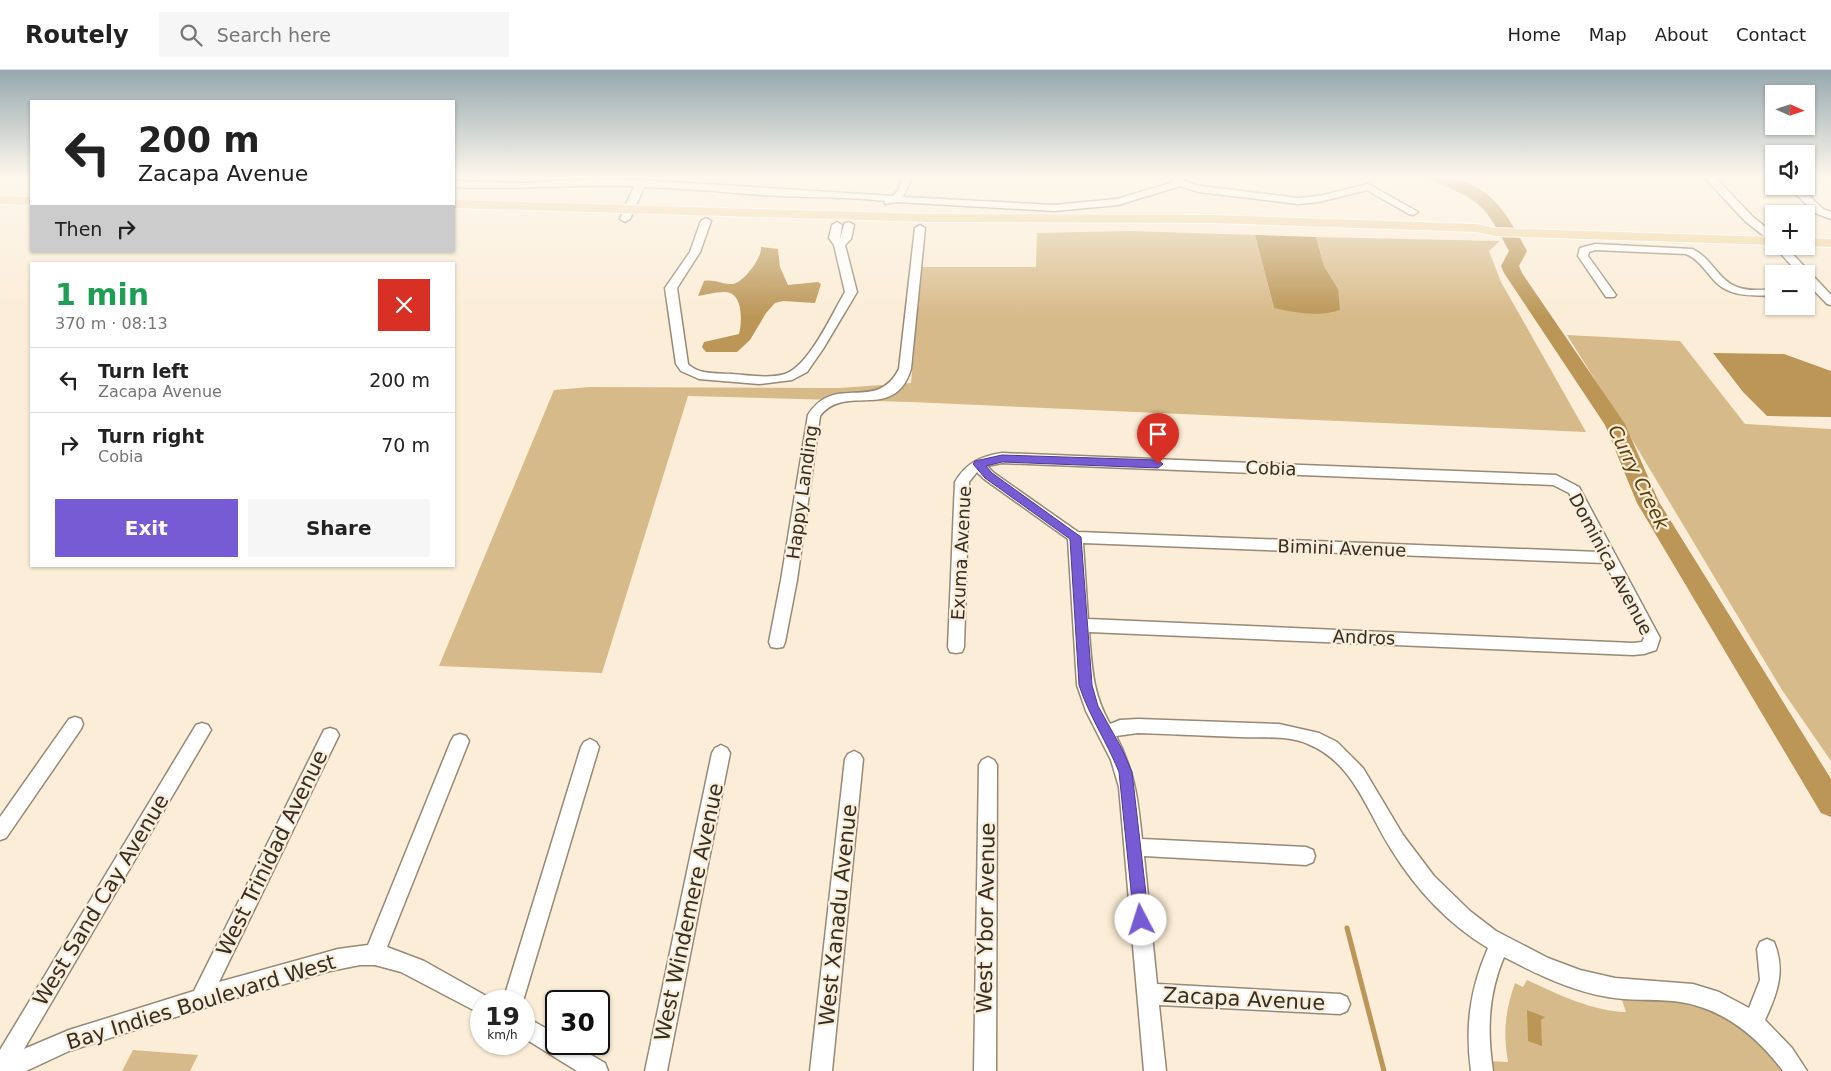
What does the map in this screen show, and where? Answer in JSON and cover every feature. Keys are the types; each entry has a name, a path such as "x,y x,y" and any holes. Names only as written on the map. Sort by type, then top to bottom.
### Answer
{"main road":[{"path":"799,224 920,228 1208,228 1482,236 1494,232"},
{"path":"875,226 897,224"},
{"path":"1000,224 1040,224"},
{"path":"1392,224 1477,228 1494,232 1765,241"},
{"path":"1815,242 1831,242"}],"street":[{"path":"705,224 695,252 674,280 671,291 682,364 687,371 701,375 777,379 793,375 801,370 851,292 839,244 846,239 843,225"},
{"path":"1755,224 1764,230"},
{"path":"1761,224 1764,230"},
{"name":"Happy Landing","path":"778,642 814,415 822,404 836,398 889,394 900,380 905,369 920,228"},
{"path":"1610,295 1583,256 1584,250 1595,248 1688,251 1700,257 1721,282 1731,289 1765,293"},
{"path":"1787,255 1796,265"},
{"path":"1815,285 1827,298"},
{"name":"Cobia","path":"978,464 1002,458 1548,479 1564,483"},
{"path":"978,464 989,476 1075,537"},
{"name":"Exuma Avenue","path":"956,647 961,489 965,476 978,464"},
{"name":"Dominica Avenue","path":"1564,483 1574,490 1651,635 1651,643 1647,647"},
{"name":"Bimini Avenue","path":"1075,537 1610,558"},
{"name":"Zacapa Avenue","path":"1075,537 1085,685 1092,707 1125,772 1155,1071"},
{"name":"Andros","path":"1081,625 1614,648 1647,647"},
{"path":"0,832 75,724"},
{"path":"1106,733 1133,726 1288,732 1315,739 1345,759 1364,784 1406,856 1423,878 1464,918 1500,944 1542,965 1586,982 1628,990 1690,993 1724,1005 1753,1023 1774,1041 1796,1071"},
{"name":"West Sand Cay Avenue","path":"0,1070 202,730"},
{"name":"West Trinidad Avenue","path":"201,998 330,736"},
{"path":"374,955 460,741"},
{"path":"517,990 590,747"},
{"name":"West Windemere Avenue","path":"656,1071 722,753"},
{"name":"West Xanadu Avenue","path":"821,1071 854,759"},
{"name":"West Ybor Avenue","path":"985,1071 988,765"},
{"path":"1134,847 1306,856"},
{"path":"1482,1071 1477,1034 1480,994 1500,944"},
{"path":"1753,1023 1771,983 1771,967 1767,949"},
{"name":"Bay Indies Boulevard West","path":"5,1071 34,1055 62,1044 201,998 314,965 354,956 374,955 407,964 470,998"},
{"name":"Zacapa Avenue","path":"1148,994 1340,1004"},
{"path":"535,1033 597,1071"}],"shaded area":[{"path":"1130,231 1255,235 1274,308 1338,289 1324,266 1316,237 1500,241 1489,251 1501,282 1586,432 911,402 688,396 602,673 439,666 554,390 590,387 839,388 911,383 922,267 1036,267 1037,233"},
{"path":"1255,235 1316,237 1324,266 1338,289 1340,310 1316,314 1274,308"},
{"path":"761,247 778,249 780,267 788,285 818,282 821,284 815,303 783,301 775,303 766,313 750,340 737,352 706,352 702,347 704,342 739,334 741,318 737,300 730,293 718,292 698,296 704,281 730,284 737,282 747,274 755,263 761,252"},
{"path":"1567,335 1680,341 1745,424 1831,429 1831,761 1782,690 1624,426"},
{"path":"1713,353 1784,354 1831,371 1831,417 1767,416 1743,392"},
{"path":"1527,980 1575,1001 1613,1011 1626,1012 1621,997 1687,999 1744,1024 1789,1071 1493,1071 1490,1061 1508,1062 1505,1032 1509,1003 1515,983 1523,987"},
{"path":"1527,1010 1545,1017 1541,1020 1542,1046 1528,1041"},
{"path":"133,1050 198,1055 190,1071 122,1071"}],"waterway":[{"name":"Curry Creek","path":"1504,224 1518,251 1510,266 1513,273 1615,424 1648,503 1831,804"},
{"path":"1347,928 1384,1071"}],"route":[{"path":"1141,920 1125,772 1118,753 1092,707 1085,685 1075,537 989,476 978,464 995,458 1158,464"}]}
